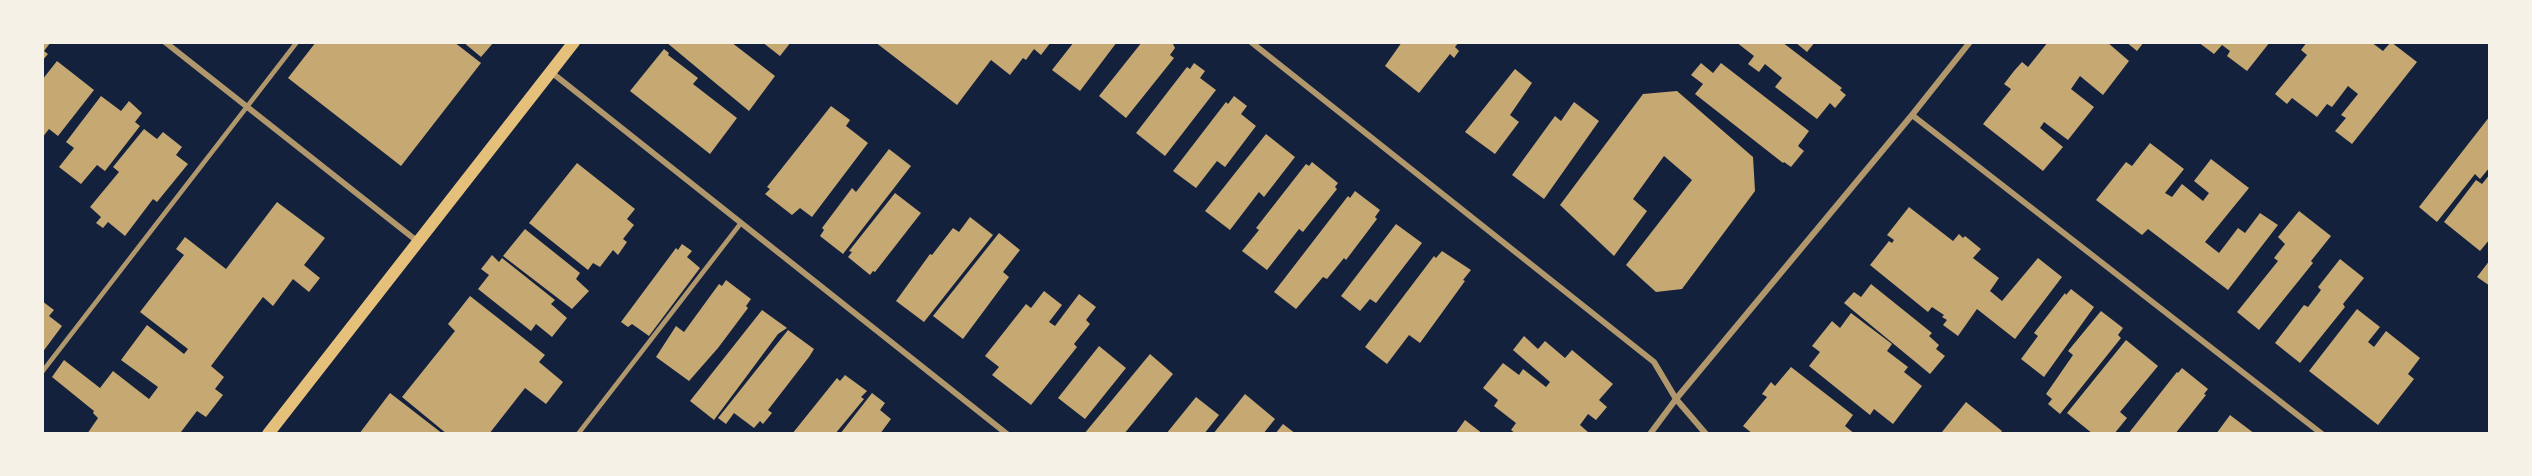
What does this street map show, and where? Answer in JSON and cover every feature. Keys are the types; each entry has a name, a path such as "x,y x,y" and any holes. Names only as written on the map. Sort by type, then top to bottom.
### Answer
{"main road":[{"path":"268,434 574,42"}],"street":[{"path":"165,42 417,241"},
{"path":"1251,42 1654,362 1676,399 1706,434"},
{"path":"1650,434 1676,399 1970,42"},
{"path":"551,71 1007,434"},
{"path":"1912,114 2322,434"}],"lane":[{"path":"42,372 297,42"},
{"path":"578,434 741,223"}],"building":[{"path":"42,42 51,42 44,51 48,54 42,61"},
{"path":"316,42 454,42 481,63 401,166 288,78"},
{"path":"463,42 494,42 481,57"},
{"path":"666,42 731,42 775,76 749,111"},
{"path":"762,42 791,42 780,56"},
{"path":"875,42 1051,42 1041,55 1034,49 1026,60 1023,58 1010,75 991,60 957,105"},
{"path":"1074,42 1117,42 1080,91 1052,70"},
{"path":"1142,42 1172,42 1175,48 1170,55 1174,58 1126,118 1099,96"},
{"path":"1402,42 1459,42 1455,47 1459,51 1454,58 1450,54 1419,93 1385,66"},
{"path":"1736,42 1782,42 1842,88 1840,90 1846,95 1835,108 1830,103 1817,119 1775,87 1782,78 1765,64 1759,72 1748,64 1754,56"},
{"path":"1795,42 1815,42 1807,52"},
{"path":"2048,42 2107,42 2129,61 2103,95 2080,76 2071,89 2094,107 2068,140 2044,122 2040,128 2063,147 2043,171 1983,124 2011,89 2004,84 2014,71 2022,62 2028,67"},
{"path":"2126,42 2144,42 2137,51"},
{"path":"2198,42 2270,42 2247,71 2227,56 2230,51 2222,45 2214,54"},
{"path":"2307,42 2371,42 2383,51 2391,42 2417,62 2352,144 2335,131 2346,118 2341,115 2358,94 2348,86 2332,107 2327,104 2317,117 2292,98 2287,104 2275,94 2307,55 2301,50"},
{"path":"664,49 669,53 668,55 698,78 693,84 737,118 710,154 630,91"},
{"path":"57,61 94,90 58,136 49,129 42,138 42,80"},
{"path":"1194,63 1205,71 1200,78 1216,90 1165,156 1136,133 1187,67 1190,69"},
{"path":"1701,63 1713,73 1721,63 1809,131 1798,146 1804,151 1791,167 1695,94 1703,84 1691,75"},
{"path":"1515,69 1532,83 1510,115 1519,122 1495,154 1465,132"},
{"path":"1677,91 1753,157 1755,191 1682,289 1656,292 1626,265 1692,180 1664,156 1633,199 1647,211 1614,256 1560,205 1643,94"},
{"path":"101,96 121,111 129,101 142,113 135,122 140,126 105,171 97,165 81,184 59,167 74,148 66,142"},
{"path":"1234,96 1247,106 1241,114 1256,126 1225,167 1217,161 1196,188 1173,171 1226,102 1228,104"},
{"path":"1574,102 1599,121 1544,199 1512,175 1555,116 1561,121"},
{"path":"831,106 850,120 846,126 868,143 812,217 800,208 792,215 765,194 770,189 767,187"},
{"path":"2490,116 2490,167 2480,179 2475,174 2437,222 2419,207"},
{"path":"144,129 157,139 163,132 182,147 176,155 188,164 157,202 153,199 125,236 108,222 103,228 96,223 101,217 90,207 119,172 113,167"},
{"path":"1266,134 1295,157 1264,197 1259,192 1230,230 1205,211"},
{"path":"2150,143 2184,169 2165,193 2172,197 2182,184 2203,201 2209,193 2194,181 2211,159 2249,188 2205,242 2219,253 2238,228 2245,233 2260,213 2278,225 2228,290 2148,229 2142,235 2096,200 2126,162 2132,166"},
{"path":"889,149 911,166 843,254 820,236 824,230 822,228 852,188 856,192"},
{"path":"1312,162 1338,183 1335,187 1337,189 1303,232 1299,229 1267,270 1242,251 1259,230 1256,228 1306,164 1309,166"},
{"path":"577,163 635,209 627,219 634,225 623,239 627,242 618,255 613,250 600,267 593,263 588,270 529,223"},
{"path":"2490,174 2490,239 2480,251 2444,222 2476,180 2482,184"},
{"path":"1355,191 1380,210 1375,217 1377,219 1346,260 1344,258 1327,279 1323,277 1296,309 1274,292 1348,196 1350,198"},
{"path":"895,193 921,213 875,272 873,271 870,275 848,257 852,252 849,251"},
{"path":"277,202 325,238 304,265 320,278 309,292 293,279 273,306 263,297 211,366 224,377 215,389 223,395 206,417 197,411 181,432 183,434 87,434 98,418 93,413 94,411 52,377 64,360 100,388 113,371 149,399 158,387 121,360 147,325 184,354 188,349 140,312 184,255 176,249 185,237 226,269"},
{"path":"1909,207 1953,241 1959,234 1981,249 1973,258 1999,278 1990,291 2002,301 2038,258 2062,277 2015,339 1977,309 1958,336 1943,325 1947,320 1942,317 1944,315 1932,307 1928,312 1870,265 1889,241 1892,243 1894,240 1887,235"},
{"path":"2299,211 2331,236 2311,261 2313,263 2259,330 2237,312 2278,261 2274,258 2285,244 2278,237"},
{"path":"970,217 993,235 924,322 896,301 930,254 932,255 953,228 959,232"},
{"path":"1396,224 1422,243 1376,303 1370,299 1360,311 1341,296"},
{"path":"525,229 580,273 576,279 589,291 572,309 503,256"},
{"path":"999,233 1020,250 1003,272 1009,277 963,339 933,316"},
{"path":"682,244 692,251 687,257 700,268 649,336 632,324 628,327 621,322 676,248 678,250"},
{"path":"1442,251 1471,270 1420,343 1409,335 1387,364 1365,347 1434,256 1436,258"},
{"path":"492,255 499,262 502,258 555,300 551,304 567,318 552,337 536,324 531,331 478,289 489,275 481,269"},
{"path":"2340,259 2364,278 2343,304 2345,307 2300,363 2275,343 2304,305 2308,307 2321,290 2318,287"},
{"path":"2490,260 2490,286 2477,277"},
{"path":"726,280 751,299 746,306 748,308 718,348 689,381 656,357 676,326 684,332 719,284 722,286"},
{"path":"1871,284 1932,333 1929,336 1939,345 1936,349 1945,356 1930,374 1844,303 1854,292 1861,297"},
{"path":"2071,289 2094,307 2044,377 2021,359 2038,336 2034,333 2065,293 2066,295"},
{"path":"1044,291 1062,305 1049,322 1055,326 1079,294 1096,307 1086,320 1090,324 1074,344 1077,347 1031,405 992,375 999,367 985,356 1026,304 1031,308"},
{"path":"470,296 545,355 539,362 563,382 546,404 525,388 489,434 447,434 402,397 455,331 448,324"},
{"path":"42,301 54,310 49,316 62,326 42,353"},
{"path":"2357,309 2380,327 2368,342 2374,347 2386,331 2420,358 2408,374 2414,379 2378,425 2309,371"},
{"path":"762,310 787,328 778,334 714,420 690,401"},
{"path":"2101,311 2123,328 2118,335 2121,338 2060,414 2048,404 2052,399 2046,394 2073,355 2068,351"},
{"path":"1851,313 1892,344 1887,351 1908,367 1904,372 1922,386 1893,424 1874,409 1870,415 1809,366 1820,352 1812,346 1832,321 1840,328"},
{"path":"788,330 814,349 809,357 768,410 772,413 763,424 760,421 754,428 734,413 726,424 718,418"},
{"path":"1524,336 1538,349 1545,341 1565,358 1572,350 1613,384 1599,400 1607,407 1596,420 1588,414 1580,425 1588,432 1586,434 1516,434 1511,430 1516,423 1494,406 1498,400 1483,388 1503,363 1519,375 1523,369 1546,387 1550,382 1513,350"},
{"path":"2126,340 2158,366 2120,412 2127,418 2114,434 2093,434 2067,413"},
{"path":"1099,346 1126,368 1085,419 1058,398"},
{"path":"1150,354 1173,374 1124,434 1084,434"},
{"path":"1791,367 1853,415 1845,426 1855,434 1753,434 1743,426 1767,397 1762,394 1771,382 1775,386"},
{"path":"2182,368 2208,389 2204,394 2206,395 2175,434 2128,434 2177,372"},
{"path":"845,375 867,391 861,397 864,399 835,434 792,434 837,378 840,381"},
{"path":"390,393 443,434 359,434"},
{"path":"872,393 885,403 880,410 891,419 880,434 840,434"},
{"path":"1245,394 1275,419 1263,434 1213,434"},
{"path":"1196,397 1219,415 1204,434 1166,434"},
{"path":"1966,402 2002,431 2000,434 1945,434 1942,432"},
{"path":"2230,415 2255,434 2216,434"},
{"path":"1465,420 1483,434 1455,434"},
{"path":"1283,424 1296,434 1275,434"}]}
